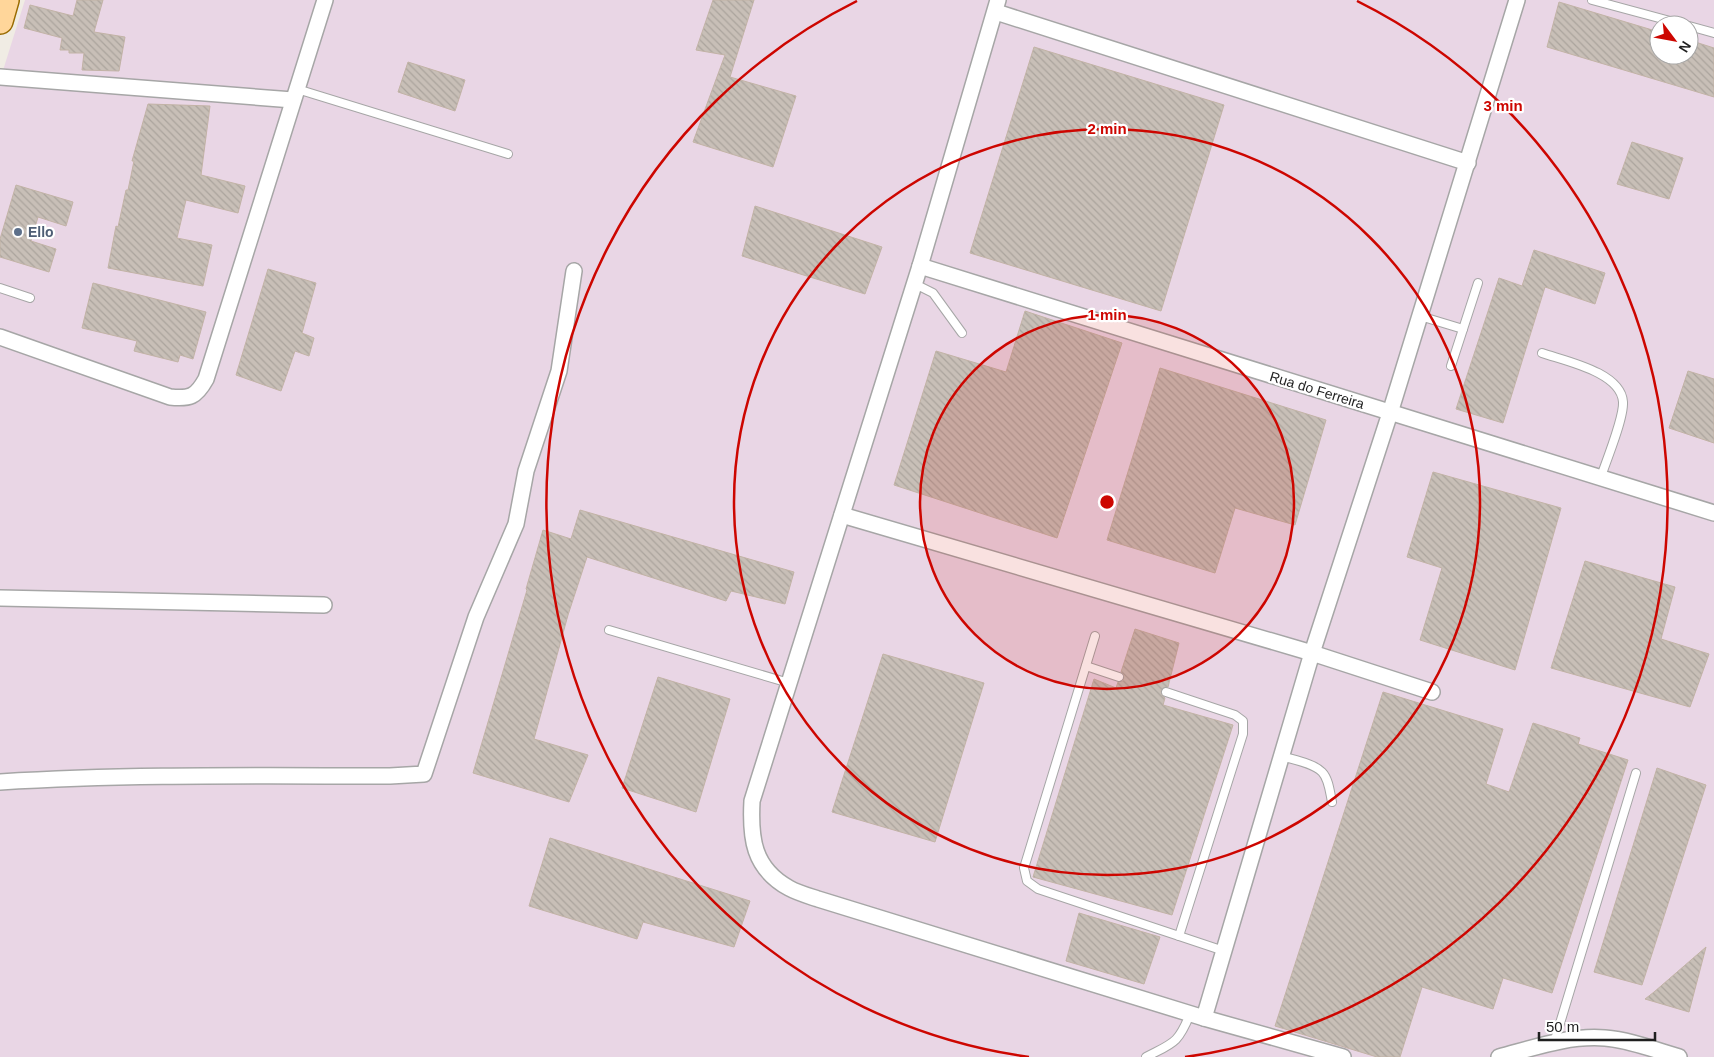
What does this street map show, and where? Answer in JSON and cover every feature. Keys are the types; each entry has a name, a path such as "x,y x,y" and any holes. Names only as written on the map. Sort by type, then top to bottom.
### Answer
{"main road":[{"path":"0,21 6,0"}],"street":[{"path":"0,336 170,398 192,397 200,390 206,379 325,0"},
{"path":"1197,1016 1224,951 1312,654 1390,413 1517,0"},
{"path":"1343,1057 1327,1055 1197,1016 818,900 791,889 774,879 761,862 754,848 750,825 752,801 915,284 997,6 1468,163"},
{"path":"0,77 295,94"},
{"name":"Rua do Ferreira","path":"920,266 1714,514"},
{"path":"0,782 61,778 390,776 424,774 476,617 516,524 526,470 559,372 574,271"},
{"path":"842,515 1312,654 1432,692"},
{"path":"0,598 324,605"},
{"path":"1499,1057 1575,1039 1605,1038 1629,1042 1679,1057"}],"lane":[{"path":"1592,0 1649,15"},
{"path":"1699,29 1714,33"},
{"path":"295,94 508,154"},
{"path":"1451,366 1478,283"},
{"path":"915,284 933,292 962,333"},
{"path":"0,288 30,298"},
{"path":"1420,316 1463,329"},
{"path":"1542,353 1596,371 1619,390 1623,401 1622,414 1600,479"},
{"path":"609,630 789,683"},
{"path":"1095,636 1024,868 1027,882 1038,889 1224,951"},
{"path":"1086,666 1119,677"},
{"path":"1166,692 1235,715 1243,721 1243,734 1179,936"},
{"path":"1281,756 1313,767 1323,773 1328,784 1332,802"},
{"path":"1554,1043 1636,773"},
{"path":"1146,1057 1175,1041 1197,1016"}],"shaded area":[{"path":"25,0 1714,0 1714,1057 0,1057 0,80"}],"building":[{"path":"77,0 103,0 94,32 125,37 119,71 82,70 84,53 69,53 69,50 60,50 62,38 24,28 30,5 73,16"},
{"path":"713,0 754,0 730,77 796,96 773,167 693,142 725,55 696,50"},
{"path":"1559,2 1649,29 1649,65 1699,65 1699,43 1714,48 1714,97 1547,47"},
{"path":"1034,47 1224,105 1161,311 970,253"},
{"path":"408,62 465,80 455,111 398,92"},
{"path":"148,104 210,106 201,175 245,186 238,213 186,200 177,238 212,245 203,286 108,268 116,226 118,227 126,190 128,190 134,161 132,161"},
{"path":"1632,142 1683,158 1669,199 1617,184"},
{"name":"Ello","path":"16,185 73,202 66,226 38,217 31,241 56,249 49,272 0,257 0,239"},
{"path":"755,206 882,247 865,294 742,256"},
{"path":"1534,250 1605,273 1595,304 1545,287 1503,423 1456,409 1499,278 1522,286"},
{"path":"268,269 316,283 302,333 314,338 309,356 295,351 281,391 236,375"},
{"path":"93,283 206,312 193,359 180,355 178,362 134,351 137,341 82,328"},
{"path":"1025,311 1122,343 1057,538 894,485 936,351 1006,372"},
{"path":"1160,368 1326,420 1295,525 1235,508 1215,573 1107,540"},
{"path":"1688,371 1714,379 1714,443 1669,428"},
{"path":"1433,472 1561,508 1515,670 1420,640 1442,568 1407,557"},
{"path":"580,510 794,572 785,604 731,591 726,601 587,557 568,615 534,739 588,755 569,802 473,773 543,530 571,539"},
{"path":"1585,561 1675,587 1661,639 1709,654 1690,707 1551,668"},
{"path":"1135,629 1179,643 1168,687 1163,688 1161,691 1165,698 1163,705 1233,725 1172,915 1033,877 1094,679 1116,688 1118,682 1123,681 1124,675 1121,672"},
{"path":"883,654 984,683 935,842 832,812"},
{"path":"658,677 730,699 696,812 622,788"},
{"path":"1383,692 1503,729 1486,784 1509,792 1533,723 1580,738 1578,744 1628,760 1552,993 1503,978 1493,1009 1422,987 1400,1057 1377,1057 1275,1026"},
{"path":"1657,768 1706,785 1642,985 1594,972"},
{"path":"550,838 750,901 734,947 643,922 637,939 529,906"},
{"path":"1079,913 1160,937 1144,984 1066,961"},
{"path":"1706,947 1689,1012 1645,999 1654,992"}],"place":[{"name":"Ello","path":"18,232"}]}
